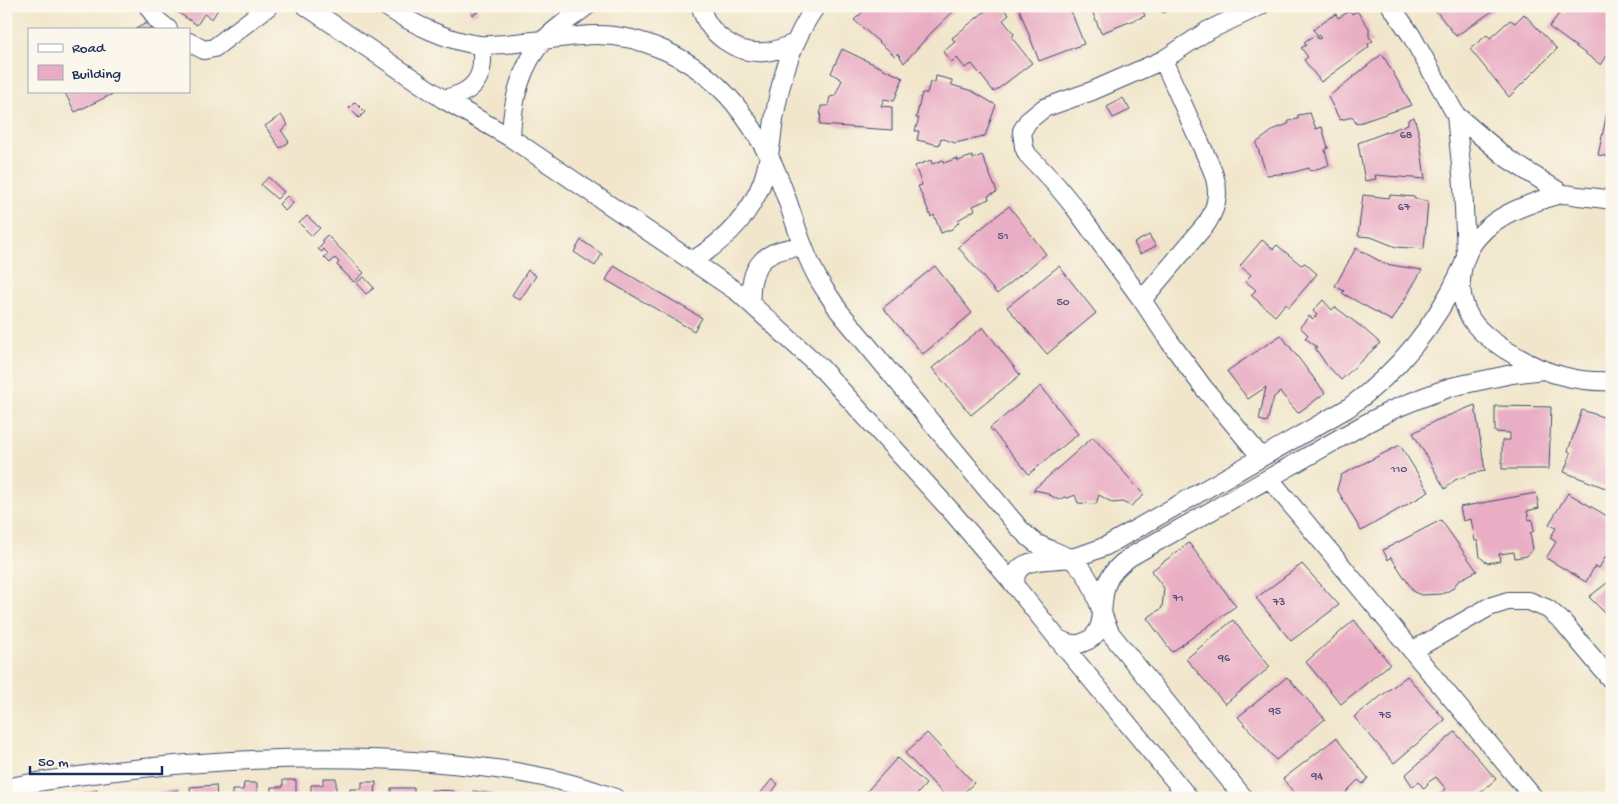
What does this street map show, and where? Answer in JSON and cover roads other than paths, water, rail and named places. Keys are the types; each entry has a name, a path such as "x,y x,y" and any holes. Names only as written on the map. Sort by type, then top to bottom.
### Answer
{"street":[{"path":"148,6 157,20 167,28"},
{"path":"190,43 204,50 214,48 268,6"},
{"path":"306,6 443,99 511,138 739,293 822,369 934,491 1016,587 1189,798"},
{"path":"385,6 405,19 434,32 466,43 481,45 544,41 591,35 619,36 654,46 682,59 706,76 733,102 769,157 804,247 820,282 839,310 1019,528 1037,544 1070,558 1087,577 1106,624 1117,642 1244,798"},
{"path":"511,138 512,117 520,84 532,58 544,41 587,6"},
{"path":"701,6 709,24 719,37 733,46 748,51 764,53 780,50 795,43"},
{"path":"692,260 711,249 728,234 743,218 755,199 769,157 783,75 804,24 816,6"},
{"path":"1260,6 1207,31 1163,60 1092,91 1044,108 1028,121 1022,131 1027,154 1066,197 1203,387 1261,457"},
{"path":"1391,6 1434,72 1456,115 1463,185 1464,261 1462,295 1472,320 1505,350 1544,370 1564,376 1610,382"},
{"path":"443,99 458,96 471,88 480,75 484,60 481,45"},
{"path":"1142,300 1207,223 1213,213 1218,190 1211,167 1163,60"},
{"path":"1456,115 1508,159 1563,194"},
{"path":"1016,587 1016,575 1024,565 1033,561 1070,558 1106,546 1329,420 1366,394 1400,364 1425,332 1445,301 1478,235 1496,220 1527,205 1563,194 1612,200"},
{"path":"751,304 749,286 756,268 768,255 785,248 804,247"},
{"path":"1057,638 1072,644 1080,644 1094,637 1099,630 1105,587 1113,572 1130,557 1363,425 1421,398 1481,380 1544,370"},
{"path":"1269,478 1534,798"},
{"path":"1412,651 1489,607 1508,601 1529,601 1548,609 1563,622 1612,681"},
{"path":"6,788 59,778 174,764 286,758 342,758 398,760 510,771 559,780 615,798"}]}
